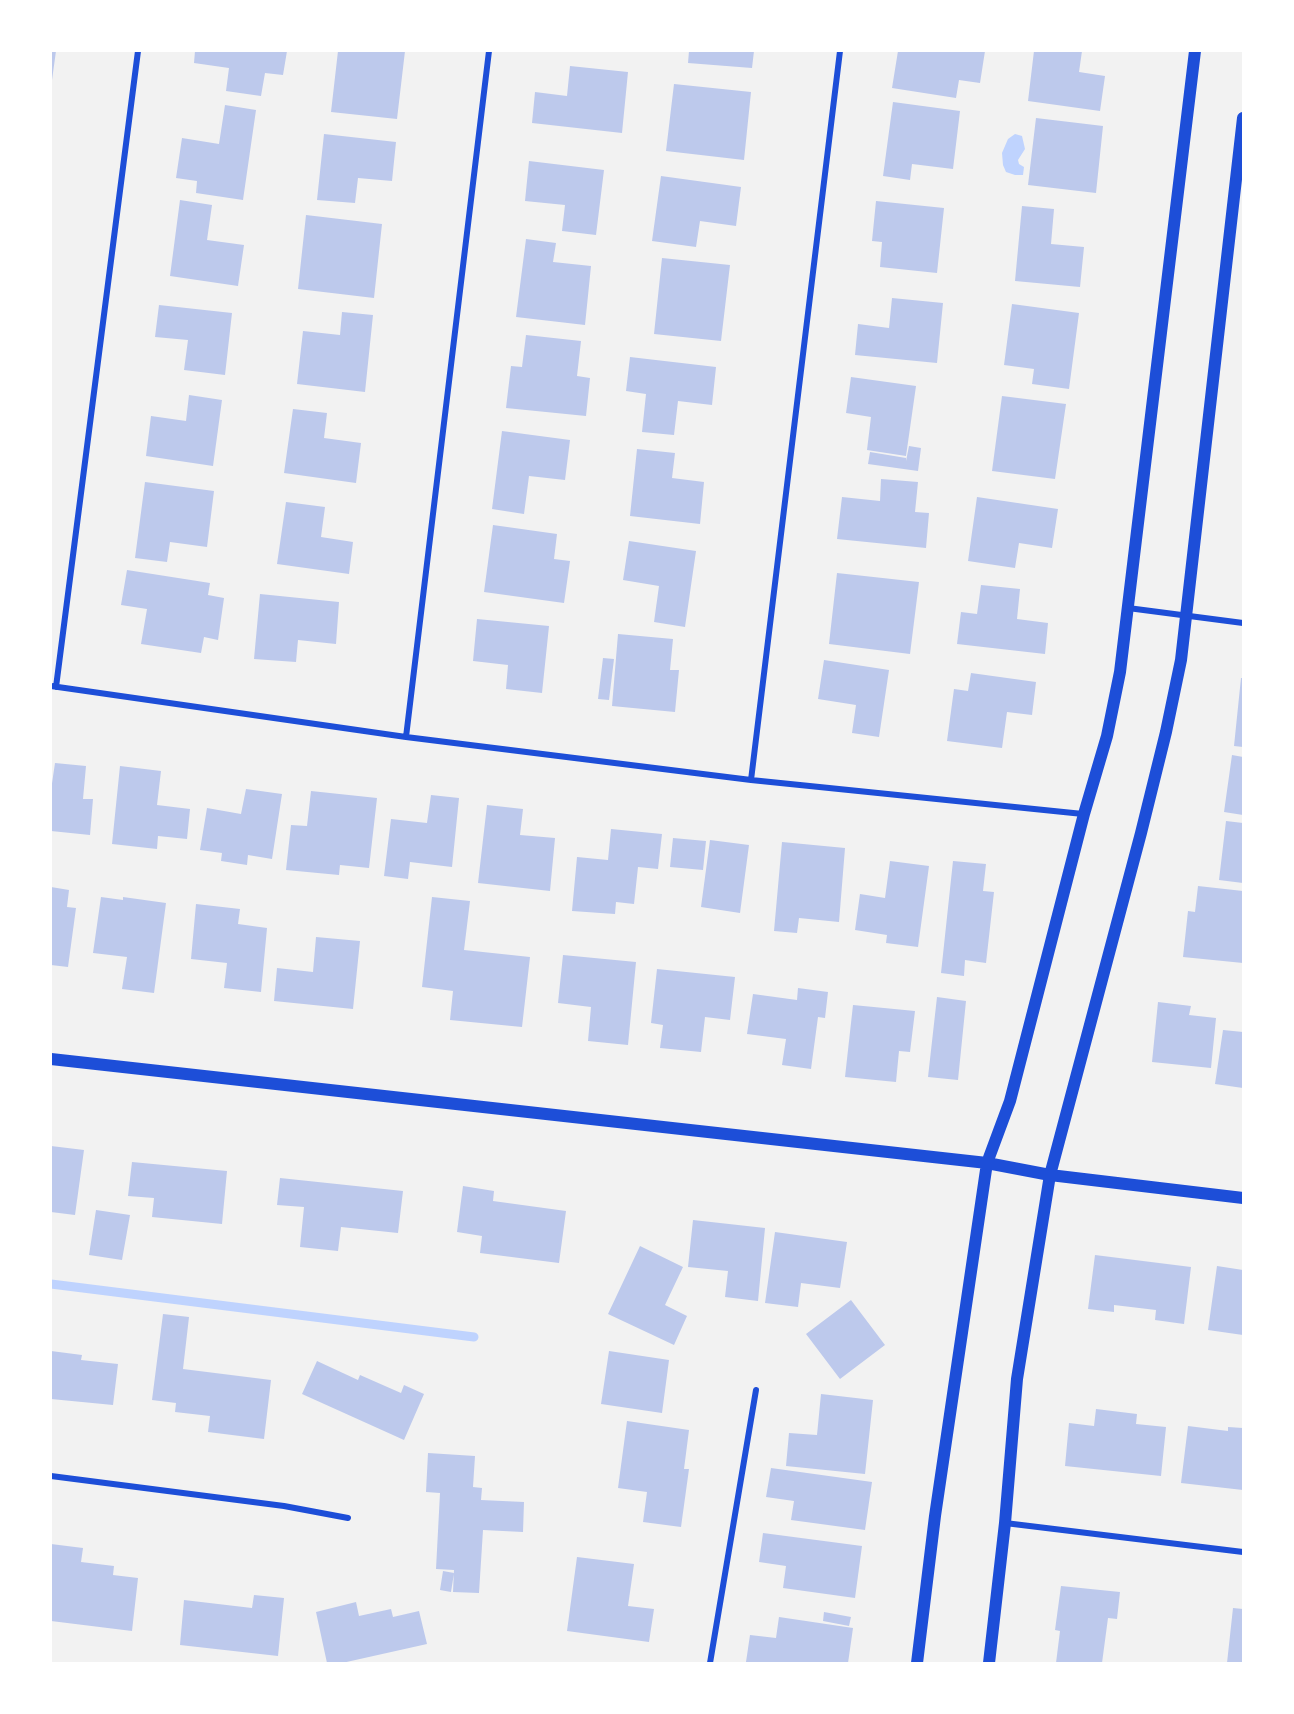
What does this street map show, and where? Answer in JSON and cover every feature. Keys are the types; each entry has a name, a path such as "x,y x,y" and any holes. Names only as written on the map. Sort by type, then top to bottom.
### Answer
{"main road":[{"path":"917,1663 935,1516 987,1163 1010,1101 1084,814 1107,736 1120,672 1195,51"},
{"path":"989,1663 1005,1523 1017,1379 1050,1174 1166,732 1181,660 1243,118"},
{"path":"51,1059 987,1163 1050,1174 1243,1198"}],"street":[{"path":"138,51 53,687 406,737 751,780 1084,814"},
{"path":"406,737 489,51"},
{"path":"751,780 840,51"},
{"path":"1128,608 1243,623"},
{"path":"710,1663 756,1390"},
{"path":"51,1476 284,1506 348,1518"},
{"path":"1005,1523 1243,1552"}],"water":[{"path":"1015,134 1022,136 1025,149 1018,160 1019,164 1024,167 1023,175 1006,172 1003,165 1002,153 1008,139"}],"building":[{"path":"51,51 56,51 52,80 51,80"},
{"path":"195,51 287,51 283,75 265,73 261,96 226,91 229,68 194,63"},
{"path":"338,51 405,51 397,119 331,112"},
{"path":"689,51 754,51 752,68 688,63"},
{"path":"898,51 985,51 980,83 959,80 956,98 892,88"},
{"path":"1034,51 1082,51 1079,72 1105,76 1100,111 1028,101"},
{"path":"570,66 628,72 622,133 532,123 535,92 567,96"},
{"path":"674,84 751,92 744,160 666,151"},
{"path":"893,102 960,111 953,169 912,164 910,180 883,176"},
{"path":"225,105 256,110 243,200 196,193 197,181 176,178 182,138 219,144"},
{"path":"1036,118 1103,126 1096,193 1028,185"},
{"path":"324,134 396,142 392,181 358,178 355,203 317,200"},
{"path":"529,161 604,170 596,235 562,231 565,205 525,201"},
{"path":"661,176 741,187 736,226 700,221 696,247 652,241"},
{"path":"180,200 212,205 207,240 244,245 238,286 170,276"},
{"path":"876,201 944,208 937,273 880,267 882,242 872,241"},
{"path":"1022,206 1054,209 1051,244 1084,247 1080,287 1015,281"},
{"path":"306,215 382,224 374,298 298,289"},
{"path":"526,239 556,243 553,262 591,266 585,325 516,317"},
{"path":"662,258 730,265 721,341 654,334"},
{"path":"892,298 943,303 937,363 855,355 858,324 889,328"},
{"path":"1012,304 1079,313 1069,389 1032,384 1034,369 1004,365"},
{"path":"159,305 232,313 225,375 184,370 188,340 155,337"},
{"path":"342,312 373,315 365,392 297,384 303,331 340,335"},
{"path":"526,335 581,341 577,376 590,378 586,416 506,408 511,366 522,367"},
{"path":"630,357 716,367 712,405 678,401 674,435 642,432 646,394 626,391"},
{"path":"851,377 916,386 906,456 867,450 871,417 846,413"},
{"path":"189,395 222,400 213,466 146,456 151,416 186,421"},
{"path":"1002,396 1066,404 1055,479 992,471"},
{"path":"293,409 327,413 324,438 361,443 356,483 284,473"},
{"path":"502,431 570,440 565,480 529,476 524,514 492,509"},
{"path":"909,446 921,448 918,471 868,464 870,452 906,458 906,461"},
{"path":"637,449 675,453 672,478 704,482 700,524 630,516"},
{"path":"881,479 918,482 915,512 929,513 926,548 837,539 842,497 880,501"},
{"path":"145,482 214,491 207,547 170,542 167,562 135,558"},
{"path":"977,497 1058,509 1052,548 1019,543 1015,568 968,561"},
{"path":"286,502 325,507 321,537 353,542 349,574 277,564"},
{"path":"493,525 557,534 554,559 570,561 564,603 484,592"},
{"path":"629,541 696,551 685,627 654,622 659,586 623,580"},
{"path":"127,570 210,583 208,595 224,598 218,640 204,637 201,653 141,644 147,609 121,605"},
{"path":"837,573 919,582 910,654 829,644"},
{"path":"981,585 1020,589 1017,619 1048,623 1045,654 957,644 961,612 977,614"},
{"path":"260,594 339,602 336,644 298,640 296,662 254,659"},
{"path":"477,619 549,626 542,693 506,689 508,665 473,661"},
{"path":"618,634 673,639 670,670 679,670 675,712 612,706"},
{"path":"603,658 614,659 609,700 598,699"},
{"path":"824,660 889,670 879,737 852,733 856,705 818,699"},
{"path":"971,673 1036,682 1032,715 1007,712 1002,748 947,741 954,689 968,691"},
{"path":"1241,678 1243,678 1243,747 1234,746"},
{"path":"1232,755 1243,757 1243,815 1224,812"},
{"path":"55,763 86,766 83,799 93,799 90,835 51,831 51,790"},
{"path":"120,766 161,771 157,805 190,809 187,839 158,836 157,849 112,844"},
{"path":"246,789 282,794 272,859 248,855 247,865 221,861 222,853 200,850 207,808 241,814"},
{"path":"311,791 377,798 369,868 340,865 339,875 286,870 291,825 307,826"},
{"path":"431,795 459,798 452,867 410,862 408,879 384,876 391,819 427,823"},
{"path":"487,805 523,809 520,835 555,838 550,891 478,883"},
{"path":"1226,821 1243,823 1243,883 1219,880"},
{"path":"611,829 662,834 658,869 638,867 634,904 616,902 615,914 572,911 577,857 608,860"},
{"path":"673,838 706,841 703,870 670,867"},
{"path":"710,840 749,845 740,913 701,907"},
{"path":"782,842 845,848 839,922 799,918 797,933 774,931"},
{"path":"890,861 929,866 918,947 886,943 887,935 855,930 860,894 885,898"},
{"path":"953,861 986,864 983,891 994,892 986,963 965,960 964,976 941,973"},
{"path":"1198,886 1243,891 1243,963 1183,957 1188,911 1195,912"},
{"path":"51,887 69,890 67,907 76,908 68,967 51,965"},
{"path":"101,897 123,900 123,897 166,903 154,993 122,989 127,957 93,953"},
{"path":"432,897 470,901 464,950 530,957 522,1027 450,1020 453,991 422,987"},
{"path":"196,904 240,909 238,924 267,928 261,992 224,988 227,963 191,959"},
{"path":"316,937 360,941 353,1009 274,1001 277,968 313,972"},
{"path":"563,955 636,962 628,1045 588,1041 591,1007 558,1003"},
{"path":"657,969 735,977 730,1020 705,1017 701,1052 660,1048 663,1025 651,1023"},
{"path":"798,988 828,992 825,1018 818,1017 811,1069 782,1065 786,1039 747,1034 753,994 797,1000"},
{"path":"937,997 966,1001 958,1080 928,1077"},
{"path":"1158,1002 1191,1006 1189,1015 1216,1018 1211,1068 1152,1062"},
{"path":"853,1005 915,1011 910,1052 899,1051 896,1082 845,1077"},
{"path":"1223,1030 1243,1032 1243,1088 1215,1084"},
{"path":"51,1146 84,1150 75,1215 51,1212"},
{"path":"132,1162 227,1171 222,1224 152,1217 154,1198 128,1196"},
{"path":"280,1178 403,1191 398,1233 341,1227 338,1251 300,1247 304,1207 277,1205"},
{"path":"463,1186 494,1191 493,1201 566,1211 559,1263 480,1253 482,1236 457,1232"},
{"path":"96,1210 130,1215 122,1260 89,1255"},
{"path":"693,1220 765,1228 758,1301 725,1297 728,1271 688,1267"},
{"path":"775,1232 847,1242 840,1288 801,1283 798,1307 765,1303"},
{"path":"640,1246 683,1267 665,1305 687,1316 674,1345 608,1314"},
{"path":"1095,1255 1191,1267 1184,1324 1155,1320 1156,1310 1114,1305 1114,1312 1088,1309"},
{"path":"1217,1266 1243,1270 1243,1335 1208,1330"},
{"path":"851,1300 885,1345 840,1379 806,1334"},
{"path":"163,1314 189,1317 183,1369 271,1380 264,1439 208,1432 210,1416 175,1412 176,1403 152,1400"},
{"path":"51,1351 82,1355 81,1360 118,1364 113,1405 51,1399"},
{"path":"609,1351 669,1360 662,1413 601,1404"},
{"path":"317,1361 358,1380 360,1375 401,1393 404,1385 424,1394 404,1440 302,1394"},
{"path":"821,1394 873,1400 865,1474 786,1466 789,1433 817,1435"},
{"path":"1096,1409 1137,1414 1136,1424 1166,1427 1161,1476 1065,1466 1069,1423 1094,1426"},
{"path":"627,1421 689,1430 684,1469 689,1469 681,1527 643,1522 647,1492 618,1488"},
{"path":"1188,1426 1228,1431 1228,1427 1243,1428 1243,1490 1181,1483"},
{"path":"428,1453 475,1456 473,1487 482,1488 481,1500 524,1502 523,1532 483,1530 479,1593 453,1592 454,1570 436,1569 440,1493 426,1492"},
{"path":"771,1468 872,1482 865,1530 791,1520 794,1501 766,1497"},
{"path":"763,1533 862,1546 855,1598 783,1588 786,1566 759,1562"},
{"path":"51,1544 83,1548 81,1562 114,1566 113,1575 138,1578 132,1631 51,1621"},
{"path":"577,1557 634,1564 628,1606 654,1609 649,1642 567,1631"},
{"path":"443,1571 454,1573 451,1592 440,1590"},
{"path":"1061,1586 1120,1592 1117,1619 1108,1618 1102,1663 1056,1663 1060,1631 1055,1630"},
{"path":"254,1595 284,1598 278,1656 180,1645 184,1600 252,1608"},
{"path":"356,1602 359,1616 391,1609 393,1617 419,1611 427,1644 342,1663 327,1663 316,1612"},
{"path":"1233,1608 1243,1609 1243,1663 1227,1663"},
{"path":"824,1612 851,1617 849,1626 823,1621"},
{"path":"779,1617 853,1628 848,1663 746,1662 750,1635 776,1638"}],"waterway":[{"path":"51,1284 474,1337"}]}
